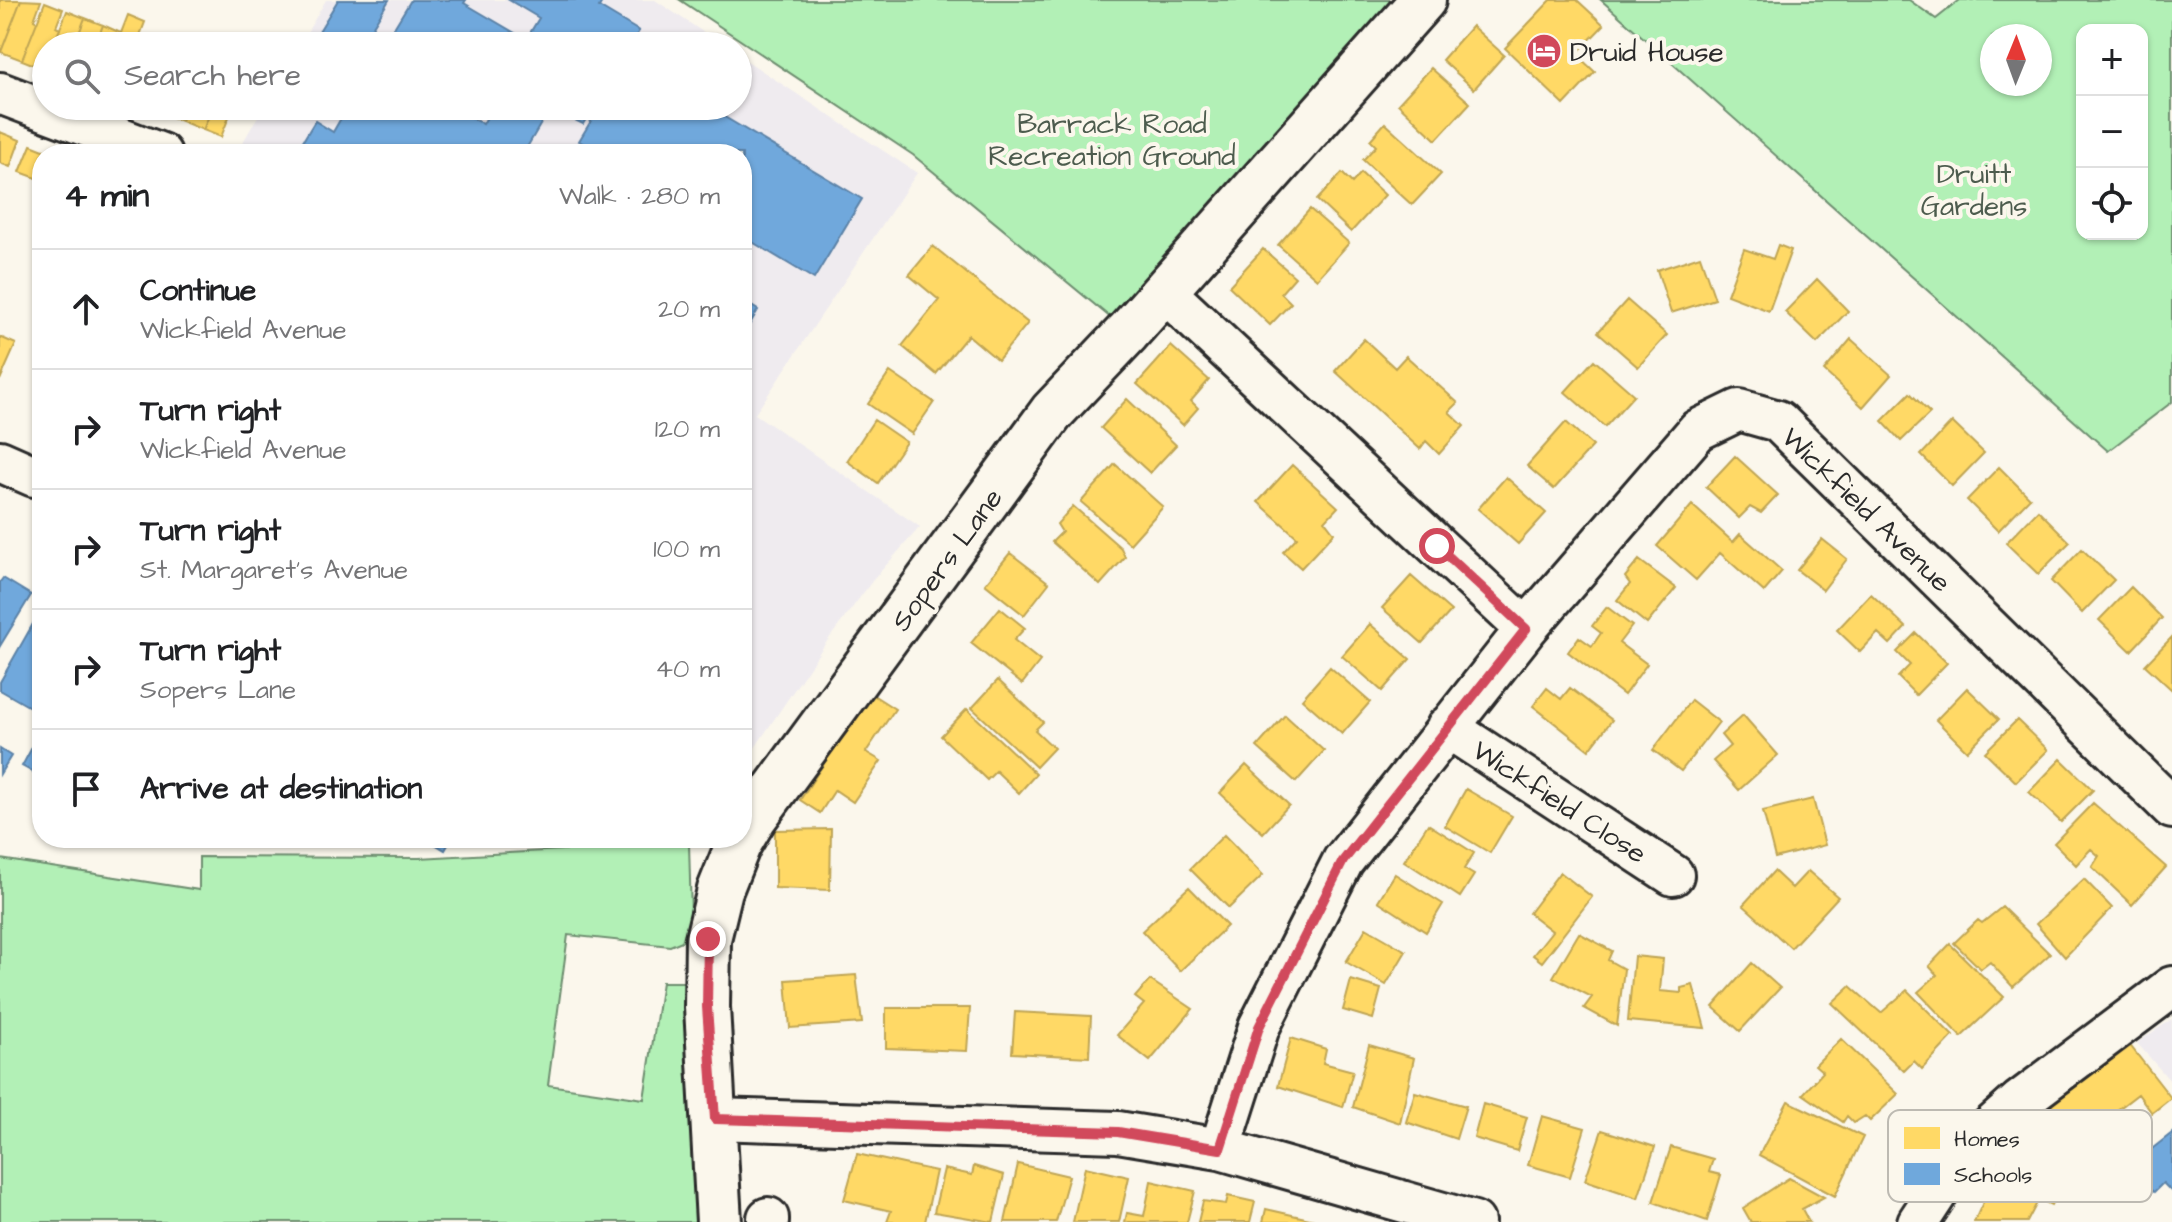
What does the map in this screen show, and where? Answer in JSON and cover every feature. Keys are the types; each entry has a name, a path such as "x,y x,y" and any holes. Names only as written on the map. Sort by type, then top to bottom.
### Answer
{"street":[{"name":"Sopers Lane","path":"752,821 1052,412 1423,0"},
{"path":"0,93 32,105"},
{"path":"71,120 135,144"},
{"path":"1164,291 1526,629"},
{"name":"Wickfield Avenue","path":"1220,1149 1259,1027 1343,861 1526,629 1698,430 1739,410 1778,421 2172,808"},
{"name":"Wickfield Close","path":"1447,727 1673,875"},
{"name":"Sopers Lane","path":"719,1222 707,1007 708,939 720,890 737,848"},
{"path":"2010,1110 2172,987"},
{"path":"715,1119 1118,1132 1220,1149 1474,1222"},
{"path":"1918,1222 1931,1202"}],"shaded area":[{"path":"326,0 655,0 703,32 307,32"},
{"path":"752,64 917,173 755,414 920,527 873,580 825,644 752,752 752,144 242,144 256,120 752,120"},
{"path":"2172,1019 2172,1083 2137,1043"}],"green space":[{"name":"Barrack Road Recreation Ground","path":"680,0 1423,0 1128,332 913,155 752,48 752,32 728,32"},
{"name":"Druitt Gardens","path":"1601,0 1909,0 1936,19 1960,0 2172,0 2172,402 2108,451"},
{"path":"599,848 689,848 691,916 682,941 670,946 568,935 548,1085 644,1099 662,982 692,982 701,1152 695,1222 0,1222 0,859 199,890 199,857 419,858"}],"building: Homes":[{"path":"0,0 21,0 1,52 0,52"},
{"path":"21,0 41,1 34,20 37,22 22,60 1,52"},
{"name":"Druid House","path":"1551,0 1577,0 1604,25 1576,54 1595,72 1564,105 1505,48"},
{"path":"45,2 63,9 56,27 60,29 59,32 33,32"},
{"path":"67,11 85,18 80,32 59,32"},
{"path":"128,15 145,22 141,32 121,32"},
{"path":"85,18 103,25 100,32 80,32"},
{"path":"103,25 119,32 100,32"},
{"path":"1472,26 1504,55 1474,89 1442,60"},
{"path":"32,35 32,64 22,60"},
{"path":"1431,68 1470,103 1436,140 1398,104"},
{"path":"181,120 207,120 203,130"},
{"path":"207,120 228,120 221,137 203,130"},
{"path":"1385,123 1441,174 1412,205 1363,160 1376,146 1370,140"},
{"path":"0,132 20,140 10,167 0,163"},
{"path":"31,145 32,145 32,176 20,172"},
{"path":"1342,173 1352,183 1361,173 1385,195 1351,232 1317,200"},
{"path":"1310,209 1349,243 1317,279 1278,245"},
{"path":"1778,245 1791,250 1769,311 1727,295 1744,249 1773,259"},
{"path":"933,246 1028,323 998,360 968,335 936,374 902,346 939,300 909,275"},
{"path":"1263,249 1295,277 1281,293 1291,303 1270,325 1229,286"},
{"path":"1700,256 1715,299 1671,313 1657,270"},
{"path":"1817,279 1848,311 1817,343 1785,312"},
{"path":"1627,300 1667,335 1638,367 1598,332"},
{"path":"0,337 16,344 0,380"},
{"path":"1364,339 1395,368 1406,356 1458,403 1449,412 1464,426 1439,454 1426,441 1420,449 1335,371"},
{"path":"1851,339 1891,375 1863,407 1824,371"},
{"path":"1171,346 1209,380 1191,401 1198,408 1183,425 1137,384"},
{"path":"1594,360 1634,395 1605,427 1565,392"},
{"path":"890,372 934,402 912,434 868,404"},
{"path":"1910,393 1930,413 1901,441 1882,421"},
{"path":"1127,399 1176,445 1150,473 1101,428"},
{"path":"874,420 906,442 878,483 847,461"},
{"path":"1566,422 1593,446 1554,489 1527,466"},
{"path":"1952,422 1984,453 1952,486 1921,455"},
{"path":"1735,456 1778,495 1761,513 1750,507 1739,518 1706,487"},
{"path":"1115,464 1163,507 1130,544 1081,502"},
{"path":"1292,465 1338,507 1325,521 1334,533 1301,568 1283,552 1297,537 1258,502"},
{"path":"1999,467 2030,498 1998,531 1967,500"},
{"path":"1506,477 1546,513 1518,544 1478,509"},
{"path":"1692,505 1733,542 1740,534 1782,571 1764,592 1720,553 1696,580 1657,546"},
{"path":"1073,506 1121,548 1125,557 1100,585 1052,542 1062,532 1057,524"},
{"path":"2038,510 2070,542 2038,574 2006,543"},
{"path":"1822,539 1847,559 1823,590 1797,570"},
{"path":"2082,549 2114,580 2082,613 2051,581"},
{"path":"1010,553 1049,583 1024,615 985,584"},
{"path":"1639,560 1676,588 1647,624 1617,600 1630,584 1625,577"},
{"path":"1411,576 1451,611 1422,643 1382,608"},
{"path":"2131,587 2162,618 2131,651 2099,620"},
{"path":"1871,594 1906,627 1890,644 1878,633 1860,652 1837,630"},
{"path":"1607,607 1632,626 1619,643 1647,664 1624,695 1568,652 1579,637 1592,646 1601,633 1592,626"},
{"path":"1000,608 1025,628 1014,640 1040,661 1022,684 971,643"},
{"path":"1370,624 1410,659 1382,691 1342,656"},
{"path":"1916,633 1947,663 1916,695 1898,677 1910,665 1897,652"},
{"path":"2172,637 2172,690 2145,665"},
{"path":"1330,667 1370,702 1342,734 1302,699"},
{"path":"998,680 1043,722 1035,730 1054,748 1036,767 972,708"},
{"path":"1547,688 1561,699 1570,688 1612,720 1589,750 1533,706"},
{"path":"1967,688 1999,719 1967,751 1936,720"},
{"path":"870,693 895,709 866,752 881,761 853,802 835,790 820,813 800,800"},
{"path":"1691,700 1719,722 1681,771 1653,750"},
{"path":"967,709 1036,774 1019,793 996,771 987,780 941,736"},
{"path":"1285,715 1324,751 1296,782 1257,747"},
{"path":"1743,715 1778,755 1739,790 1713,761 1730,746 1721,735"},
{"path":"2017,720 2048,750 2016,782 1985,752"},
{"path":"2061,759 2093,790 2061,822 2029,792"},
{"path":"1246,765 1289,805 1263,833 1220,793"},
{"path":"1466,789 1512,816 1490,853 1445,826"},
{"path":"1813,799 1825,845 1775,858 1763,811"},
{"path":"2093,803 2166,867 2132,905 2092,867 2099,856 2091,849 2076,865 2054,843"},
{"path":"1428,824 1474,853 1464,869 1474,875 1460,897 1404,861"},
{"path":"831,829 830,890 775,888 775,830"},
{"path":"1224,835 1263,875 1229,908 1190,869"},
{"path":"1774,871 1792,888 1808,871 1838,897 1791,948 1743,905"},
{"path":"1560,872 1592,897 1542,962 1533,955 1552,931 1529,913"},
{"path":"1395,874 1443,904 1426,932 1378,901"},
{"path":"2084,879 2112,908 2065,957 2036,924"},
{"path":"1189,887 1227,926 1180,971 1142,931"},
{"path":"2002,907 2050,954 2013,987 1990,962 1981,969 1954,943 1978,920 1982,923"},
{"path":"1366,928 1406,951 1386,985 1346,962"},
{"path":"1579,933 1612,951 1608,960 1624,969 1617,1026 1584,1008 1592,997 1553,977"},
{"path":"1950,944 2004,997 1961,1037 1918,992 1937,975 1929,966"},
{"path":"1634,956 1663,959 1660,991 1681,993 1681,988 1693,985 1705,1028 1628,1021"},
{"path":"1752,963 1780,988 1740,1031 1713,1007"},
{"path":"856,975 862,1023 790,1028 786,980"},
{"path":"1150,980 1193,1009 1150,1061 1117,1035 1144,1004 1135,997"},
{"path":"1351,980 1381,989 1373,1019 1343,1010"},
{"path":"1850,986 1881,1013 1907,990 1953,1036 1922,1069 1914,1061 1904,1071 1832,1003"},
{"path":"886,1008 970,1008 967,1051 886,1048"},
{"path":"1015,1012 1091,1016 1089,1057 1012,1053"},
{"path":"1291,1038 1326,1049 1323,1063 1353,1071 1343,1107 1278,1086"},
{"path":"1841,1039 1898,1094 1870,1121 1865,1116 1854,1123 1847,1116 1843,1122 1803,1094 1823,1072 1815,1065"},
{"path":"2125,1039 2171,1098 2152,1113 2138,1094 2117,1110 2055,1110 2047,1100"},
{"path":"1369,1045 1414,1058 1400,1123 1353,1107"},
{"path":"1415,1092 1466,1106 1456,1139 1406,1122"},
{"path":"1788,1101 1863,1137 1835,1196 1759,1155"},
{"path":"1483,1104 1527,1117 1517,1151 1474,1138"},
{"path":"1542,1116 1585,1128 1570,1177 1528,1165"},
{"path":"1602,1130 1655,1147 1638,1198 1585,1180"},
{"path":"1671,1147 1713,1159 1709,1172 1721,1175 1707,1221 1653,1202"},
{"path":"857,1154 936,1171 925,1222 887,1222 891,1211 844,1200"},
{"path":"1018,1164 1069,1176 1056,1222 1005,1222"},
{"path":"974,1166 1004,1175 993,1222 934,1212 944,1169 972,1175"},
{"path":"1085,1167 1129,1177 1119,1222 1073,1222"},
{"path":"1789,1178 1824,1197 1802,1209 1809,1222 1751,1222 1743,1208"},
{"path":"1151,1181 1195,1191 1187,1222 1125,1222 1127,1213 1144,1216"},
{"path":"1228,1196 1255,1202 1250,1222 1198,1222 1203,1201 1226,1204"},
{"path":"1983,1202 2037,1202 2027,1222 1974,1222"},
{"path":"1266,1209 1314,1220 1263,1222"}],"building: Schools":[{"path":"338,0 389,0 370,32 319,32"},
{"path":"411,0 466,0 464,3 513,32 392,32"},
{"path":"509,0 603,0 599,7 639,31 531,32 539,18"},
{"path":"340,120 476,120 483,124 485,120 543,120 529,144 301,144 315,121 333,132"},
{"path":"592,120 729,120 862,199 814,279 752,242 752,144 584,144 579,141"},
{"path":"752,306 758,310 752,320"},
{"path":"3,578 31,595 0,646 0,582"},
{"path":"32,626 32,708 0,690 0,682"},
{"path":"32,748 32,772 22,766"},
{"path":"0,749 11,756 0,774"},
{"path":"2172,1133 2172,1192 2163,1183 2152,1191 2152,1149"}],"place":[{"name":"Druid House","path":"1544,51"}],"route":[{"path":"708,939 707,1007 715,1119 1118,1132 1220,1149 1259,1027 1343,861 1526,629 1437,546"}]}
